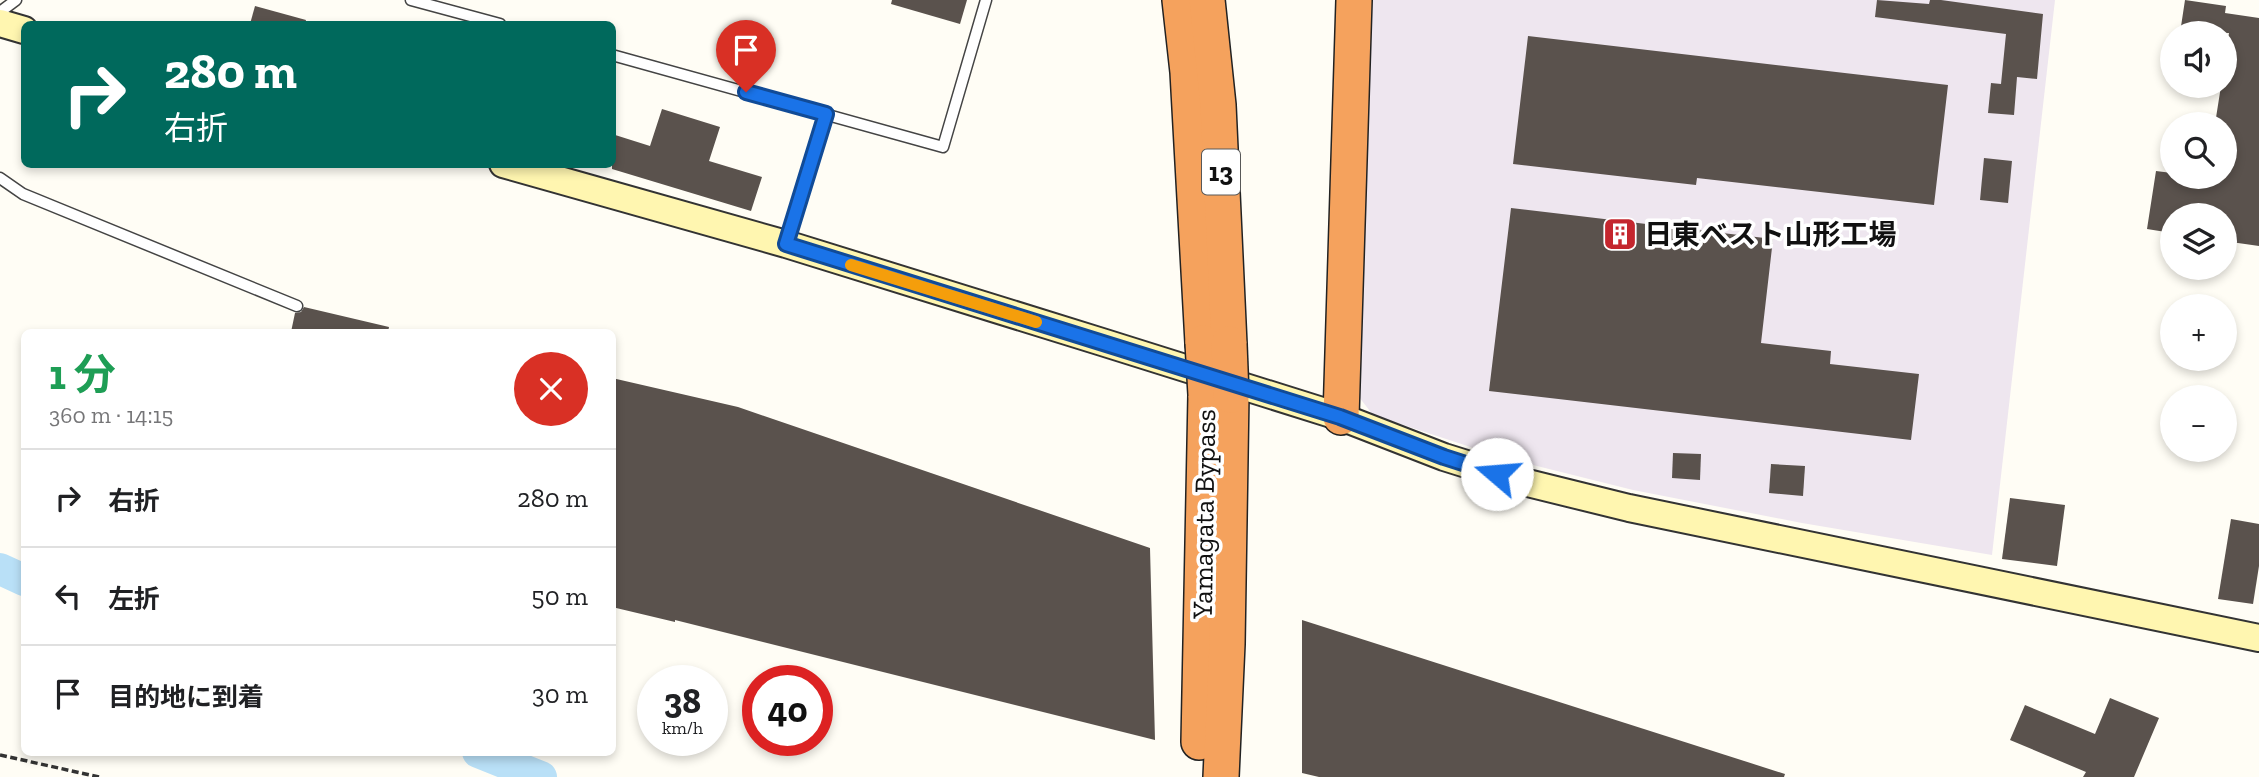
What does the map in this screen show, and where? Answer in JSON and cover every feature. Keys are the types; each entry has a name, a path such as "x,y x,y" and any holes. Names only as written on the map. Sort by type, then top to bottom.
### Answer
{"highway":[{"name":"Yamagata Bypass","path":"1180,0 1188,72 1197,213 1216,343"},
{"name":"Yamagata Bypass","path":"1208,0 1218,105 1218,503 1227,644 1221,777"},
{"path":"1340,417 1354,0"},
{"name":"Yamagata Bypass","path":"1196,777 1218,503"}],"street":[{"path":"0,23 21,29"},
{"path":"517,168 786,244 1340,417 1444,457 1550,489 2259,638"}],"lane":[{"path":"0,12 16,0"},
{"path":"411,0 489,21"},
{"path":"616,56 943,147 986,0"},
{"path":"786,244 826,114"},
{"path":"0,178 23,194 297,306"}],"path":[{"path":"0,755 99,777"}],"shaded area":[{"path":"1370,0 2055,0 1992,555 1802,523 1633,490 1501,457 1373,415 1359,397"}],"building":[{"path":"892,0 967,0 960,24 891,4"},
{"path":"1877,0 1929,4 1930,0 1941,0 2043,14 2037,79 2017,77 2014,115 1988,113 1991,83 2001,84 2006,34 1875,17"},
{"path":"2185,0 2226,6 2225,13 2259,18 2259,246 2237,243 2237,203 2160,203 2160,231 2147,229 2156,171 2160,172 2160,189 2237,189 2237,112 2217,112 2219,98 2237,98 2237,21 2182,21"},
{"path":"255,6 306,20 306,21 251,21"},
{"path":"1528,36 1948,85 1934,205 1697,178 1696,185 1513,164"},
{"path":"662,109 720,127 709,161 762,177 751,211 612,169 616,168 616,135 650,146"},
{"path":"1984,158 2012,161 2008,203 1980,200"},
{"path":"1511,208 1773,239 1761,343 1831,351 1830,364 1919,374 1911,440 1489,391"},
{"path":"304,307 389,327 292,329 295,313 301,312"},
{"path":"616,379 738,407 1150,548 1155,740 675,620 616,608"},
{"path":"1673,453 1701,454 1700,480 1672,478"},
{"path":"1771,464 1805,466 1803,496 1769,493"},
{"path":"2010,498 2065,505 2057,566 2002,559"},
{"path":"2231,519 2259,524 2259,566 2253,604 2218,599"},
{"path":"1302,620 1785,774 1784,777 1319,777 1302,773"},
{"path":"2110,698 2159,718 2134,777 2083,777 2086,772 2010,740 2025,705 2095,734"}],"waterway":[{"path":"0,569 21,579"},
{"path":"488,756 541,777"}],"slow traffic":[{"path":"851,265 1036,322"}],"place":[{"name":"日東ベスト山形工場","path":"1620,234"}],"route":[{"path":"746,92 826,114 786,244 1340,417 1444,457 1497,474"}]}
